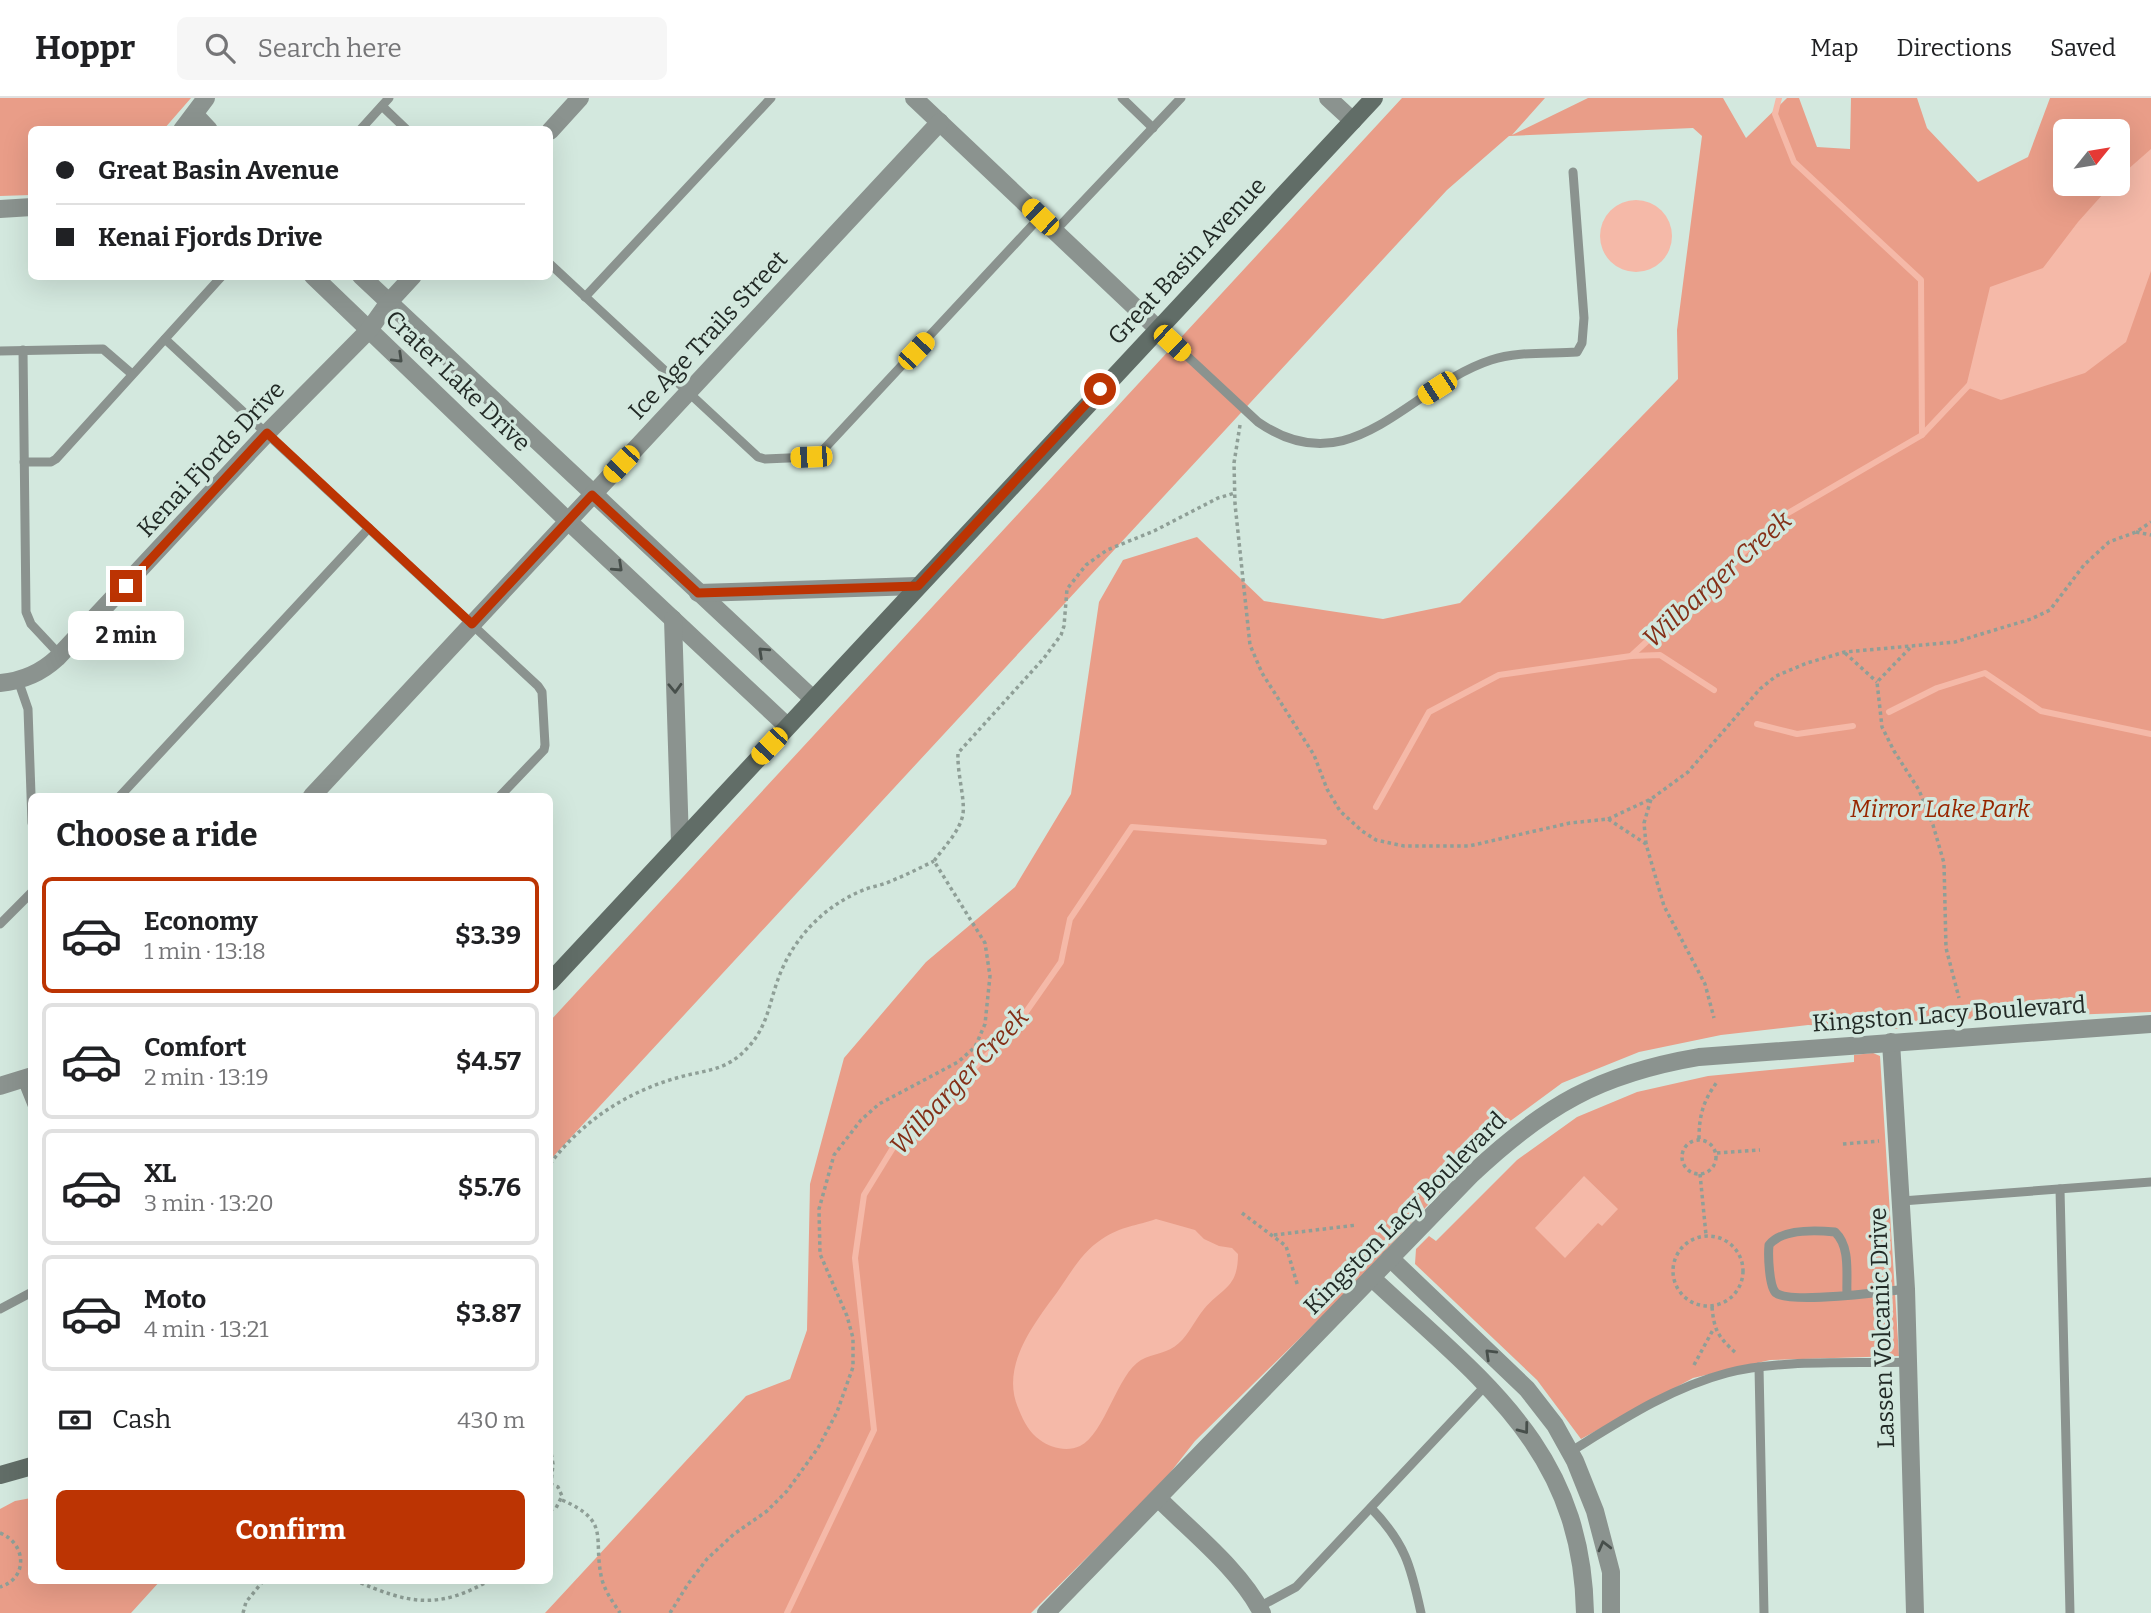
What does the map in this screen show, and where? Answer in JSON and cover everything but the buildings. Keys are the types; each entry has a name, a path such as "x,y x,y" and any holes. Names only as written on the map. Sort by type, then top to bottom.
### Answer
{"street":[{"path":"185,126 206,98"},
{"path":"553,128 580,98"},
{"path":"914,98 1157,328"},
{"path":"1328,98 1353,121"},
{"name":"Great Basin Avenue","path":"553,979 1374,98"},
{"path":"195,115 205,126"},
{"name":"Ice Age Trails Street","path":"315,793 940,122"},
{"path":"0,209 28,206"},
{"name":"Crater Lake Drive","path":"317,280 787,726"},
{"name":"Crater Lake Drive","path":"365,280 813,699"},
{"name":"Kenai Fjords Drive","path":"9,681 47,668 61,655 267,433 369,330 409,280"},
{"path":"698,593 918,586"},
{"path":"673,619 680,842"},
{"name":"Kingston Lacy Boulevard","path":"1046,1613 1500,1147 1527,1125 1596,1085 1635,1070 1699,1057 2151,1024"},
{"name":"Lassen Volcanic Drive","path":"1891,1042 1906,1289 1915,1613"},
{"path":"0,1086 27,1078"},
{"path":"1390,1258 1527,1389 1555,1425 1586,1487 1601,1535 1611,1572 1611,1613"},
{"path":"1371,1278 1486,1385 1529,1435 1553,1473 1570,1517 1584,1576 1585,1613"},
{"path":"4,1473 28,1467"},
{"path":"1159,1499 1240,1579 1260,1610"}],"lane":[{"path":"585,297 771,98"},
{"path":"1122,98 1153,128"},
{"path":"1055,231 1181,98"},
{"path":"364,126 385,102 404,126"},
{"path":"1157,328 1244,410 1284,438 1315,445 1333,444 1349,439 1384,422 1455,377 1492,359 1577,352 1582,343 1584,318 1573,172"},
{"path":"553,267 758,457 811,457 824,449 1040,217"},
{"path":"24,462 51,462 56,459 218,280"},
{"path":"165,339 542,692 544,750 503,793"},
{"path":"0,351 103,349 132,374"},
{"path":"23,351 26,612 31,624 61,655"},
{"path":"123,793 369,528"},
{"path":"9,681 28,709 31,793"},
{"path":"0,924 28,896"},
{"path":"1902,1201 2151,1182"},
{"path":"2060,1189 2070,1613"},
{"path":"1847,1295 1846,1253 1841,1238 1835,1232 1787,1234 1775,1238 1769,1245 1772,1287 1777,1294 1791,1298 1847,1295 1906,1289"},
{"path":"0,1309 28,1294"},
{"path":"1570,1452 1625,1418 1695,1383 1729,1372 1759,1367 1909,1362"},
{"path":"1759,1367 1764,1613"},
{"path":"1260,1610 1296,1587 1486,1385"},
{"path":"1371,1508 1390,1528 1401,1546 1409,1564 1421,1613"}],"path":[{"path":"1244,410 1234,463 1235,493 1253,655 1314,755 1332,800 1362,831 1385,842 1404,846 1446,847 1489,842 1570,823 1608,819 1651,799 1688,772 1760,689 1776,676 1844,652 1955,642 2031,619 2050,610 2084,565 2109,541 2136,532 2151,522"},
{"path":"553,1161 586,1126 618,1102 680,1076 714,1070 737,1058 753,1043 767,1020 782,968 795,944 813,923 835,904 934,861 958,825 963,812 957,769 958,753 1044,658 1061,635 1067,589 1077,572 1107,550 1154,531 1218,498 1235,493"},
{"path":"2136,532 2151,535"},
{"path":"1877,682 1912,647"},
{"path":"1844,652 1877,682 1882,727 1919,790 1933,825 1944,863 1946,948 1959,998"},
{"path":"1651,799 1644,823 1646,844 1664,905 1705,984 1714,1018"},
{"path":"1608,819 1646,844"},
{"path":"670,1613 707,1559 787,1491 818,1448 837,1412 853,1367 853,1338 847,1316 820,1254 819,1209 834,1155 861,1120 879,1104 958,1062 975,1046 985,1024 990,976 985,943 934,861"},
{"path":"1699,1139 1699,1119 1704,1098 1717,1082"},
{"path":"1699,1139 1710,1143 1716,1153 1715,1165 1706,1173 1700,1174 1689,1172 1682,1157 1685,1147 1699,1139"},
{"path":"1843,1144 1881,1141"},
{"path":"1716,1153 1760,1150"},
{"path":"1700,1174 1706,1236"},
{"path":"1242,1213 1286,1246 1298,1287"},
{"path":"1272,1235 1357,1225"},
{"path":"1706,1236 1724,1239 1733,1246 1743,1266 1743,1278 1732,1297 1712,1307 1700,1306 1680,1293 1672,1270 1681,1248 1690,1240 1706,1236"},
{"path":"1712,1307 1714,1328 1724,1343 1736,1353"},
{"path":"1694,1365 1714,1328"},
{"path":"553,1485 558,1487 562,1500 579,1508 594,1522 600,1539 602,1578 608,1595 621,1613"},
{"path":"553,1509 562,1500"},
{"path":"0,1533 10,1537 16,1544 22,1562 14,1579 0,1587"},
{"path":"243,1613 246,1602 261,1584"},
{"path":"363,1584 391,1596 418,1601 443,1599 471,1591 483,1584"}],"green space":[{"path":"0,98 191,98 167,126 28,126 28,195 0,196"},
{"name":"Mirror Lake Park","path":"1402,98 1545,98 1512,135 1588,98 1723,98 1746,138 1787,98 1799,98 1817,147 1850,149 1851,98 1917,98 1927,128 1978,182 2028,157 2050,98 2151,98 2151,1012 1959,1019 1898,1029 1808,1025 1721,1035 1639,1052 1562,1083 1498,1130 1340,1299 1195,1441 1162,1483 1031,1613 545,1613 746,1396 790,1379 807,1330 810,1184 844,1058 926,962 1015,887 1071,794 1099,602 1123,560 1197,537 1264,601 1383,619 1460,603 1678,379 1677,330 1702,136 1693,128 1509,136 1447,190 553,1157 553,1018"},
{"path":"1873,1053 1880,1056 1899,1356 1770,1360 1693,1378 1581,1439 1537,1380 1415,1264 1416,1249 1429,1236 1436,1241 1517,1160 1577,1117 1637,1092 1708,1076 1854,1062 1854,1055"},
{"path":"28,1499 28,1584 157,1584 131,1613 0,1613 0,1509 15,1501"}],"shaded area":[{"path":"2151,149 2151,271 2126,342 2085,373 2001,400 1966,387 1990,287 2043,268 2101,196 2130,196 2130,167"},
{"path":"1636,200 1650,203 1662,210 1669,222 1672,236 1669,250 1662,262 1650,269 1636,272 1622,269 1610,262 1603,250 1600,236 1603,222 1610,210 1622,203"},
{"path":"1584,1176 1618,1209 1602,1226 1598,1223 1565,1258 1535,1228"},
{"path":"1156,1219 1195,1230 1204,1239 1232,1248 1238,1254 1232,1281 1204,1309 1179,1343 1141,1360 1133,1367 1089,1439 1070,1449 1044,1443 1027,1427 1014,1394 1013,1378 1022,1347 1039,1317 1089,1250 1116,1231"}],"waterway":[{"name":"Wilbarger Creek","path":"1631,656 1783,516 1922,435 1921,280 1794,162 1775,114 1779,98"},
{"path":"1922,435 1971,383"},
{"name":"Wilbarger Creek","path":"1376,807 1429,712 1499,675 1631,656 1660,655 1714,690"},
{"path":"1889,712 1937,688 1985,673 2041,711 2151,734"},
{"path":"1757,724 1797,734 1853,726"},
{"name":"Wilbarger Creek","path":"787,1613 874,1430 855,1258 864,1195 899,1138 1012,1032 1061,962 1070,919 1132,827 1324,842"}],"route":[{"path":"126,586 267,433 472,624 592,495 698,593 918,586 1100,389"}]}
